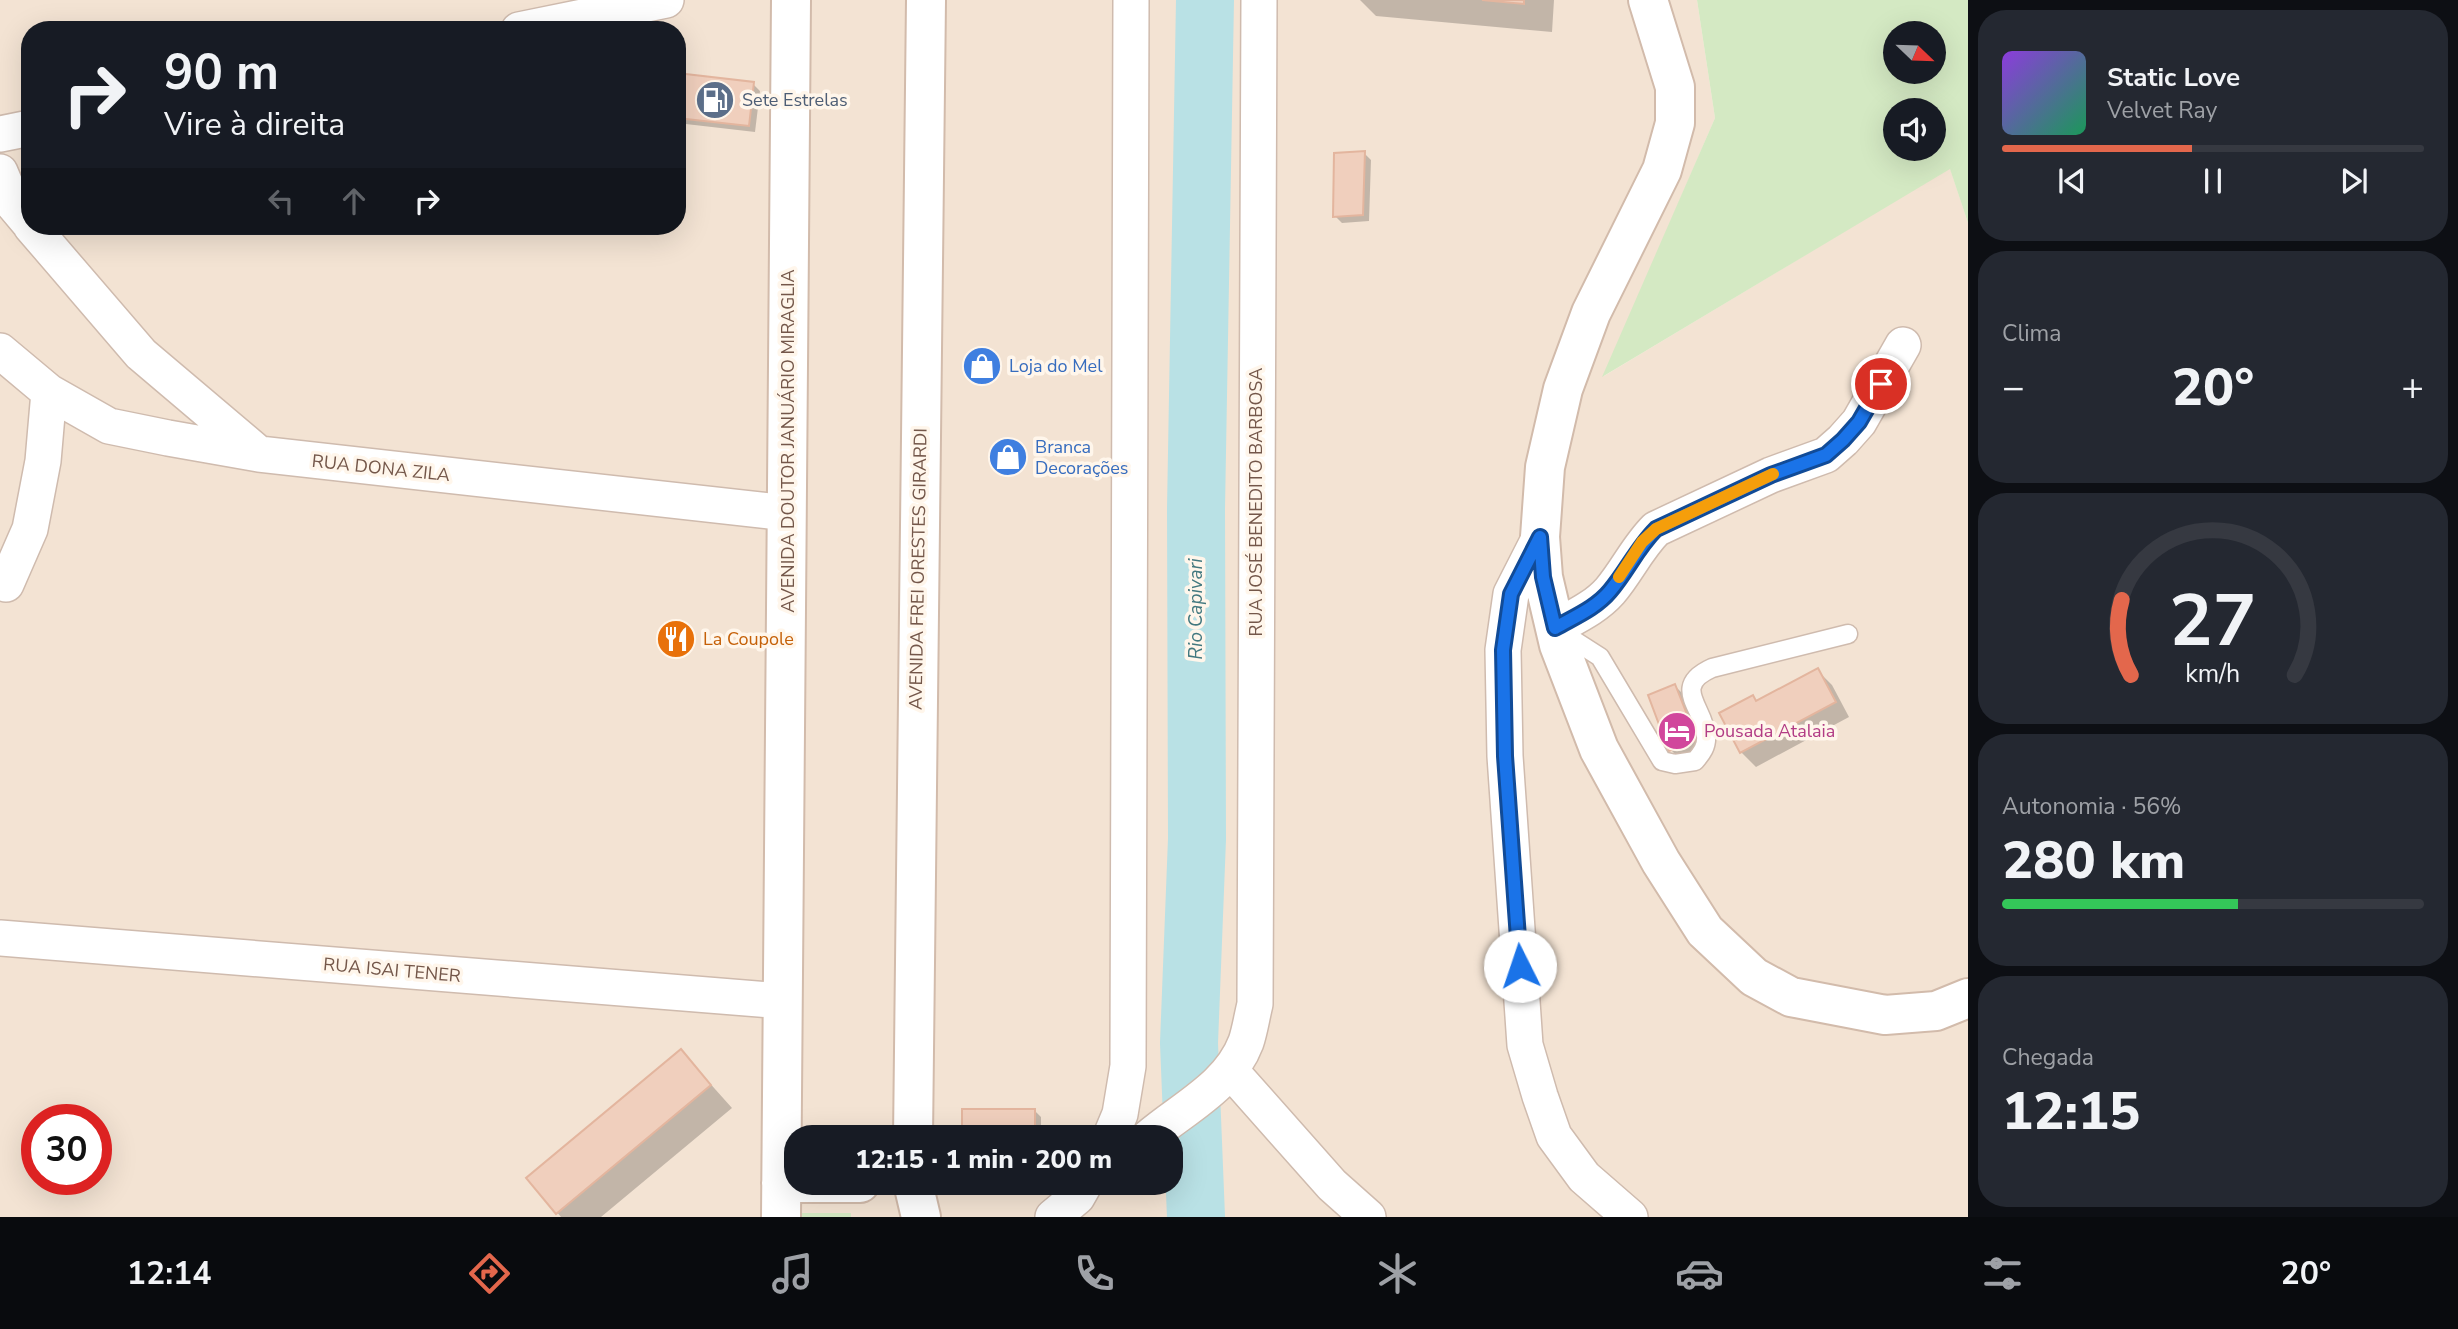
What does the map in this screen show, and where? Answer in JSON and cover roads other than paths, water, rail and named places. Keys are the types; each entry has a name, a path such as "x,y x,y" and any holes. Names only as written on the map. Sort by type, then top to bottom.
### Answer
{"street":[{"path":"563,21 666,0"},
{"name":"AVENIDA DOUTOR JANUÁRIO MIRAGLIA","path":"781,1200 791,0"},
{"name":"AVENIDA FREI ORESTES GIRARDI","path":"913,1125 926,0"},
{"path":"1115,1125 1120,1114 1128,1066 1131,0"},
{"name":"RUA JOSÉ BENEDITO BARBOSA","path":"1225,1077 1246,1041 1255,1004 1259,0"},
{"path":"1648,0 1675,87 1675,123 1662,170 1591,313 1563,389 1545,467 1540,537 1543,577 1559,645 1599,749 1661,862 1705,931 1754,977 1791,997 1885,1015 1936,1011 1968,998"},
{"path":"0,134 21,130"},
{"path":"0,172 14,205 21,213"},
{"path":"40,235 141,354 259,454"},
{"path":"1555,628 1594,606 1610,591 1642,542 1656,529 1771,475 1826,455 1859,422 1903,345"},
{"name":"RUA DONA ZILA","path":"0,351 49,392 109,426 259,454 787,513"},
{"path":"6,584 30,529 43,461 49,392"},
{"path":"1540,537 1511,594 1503,650 1505,756 1525,1045 1554,1136 1584,1177 1630,1217"},
{"name":"RUA ISAI TENER","path":"0,938 783,1001"},
{"path":"1163,1125 1225,1077 1332,1185 1368,1217"},
{"path":"781,1200 804,1195"},
{"path":"916,1195 921,1217"}],"lane":[{"path":"1555,628 1600,657 1662,761 1675,764 1695,761 1704,750 1707,734 1691,693 1692,684 1701,673 1848,634"}],"waterway":[{"name":"Rio Capivari","path":"1196,1217 1189,1043 1197,839 1196,509 1205,0"}],"place":[{"name":"Sete Estrelas","path":"715,100"},
{"name":"Loja do Mel","path":"982,366"},
{"name":"Branca Decorações","path":"1008,457"},
{"name":"La Coupole","path":"676,639"},
{"name":"Pousada Atalaia","path":"1677,731"}]}
